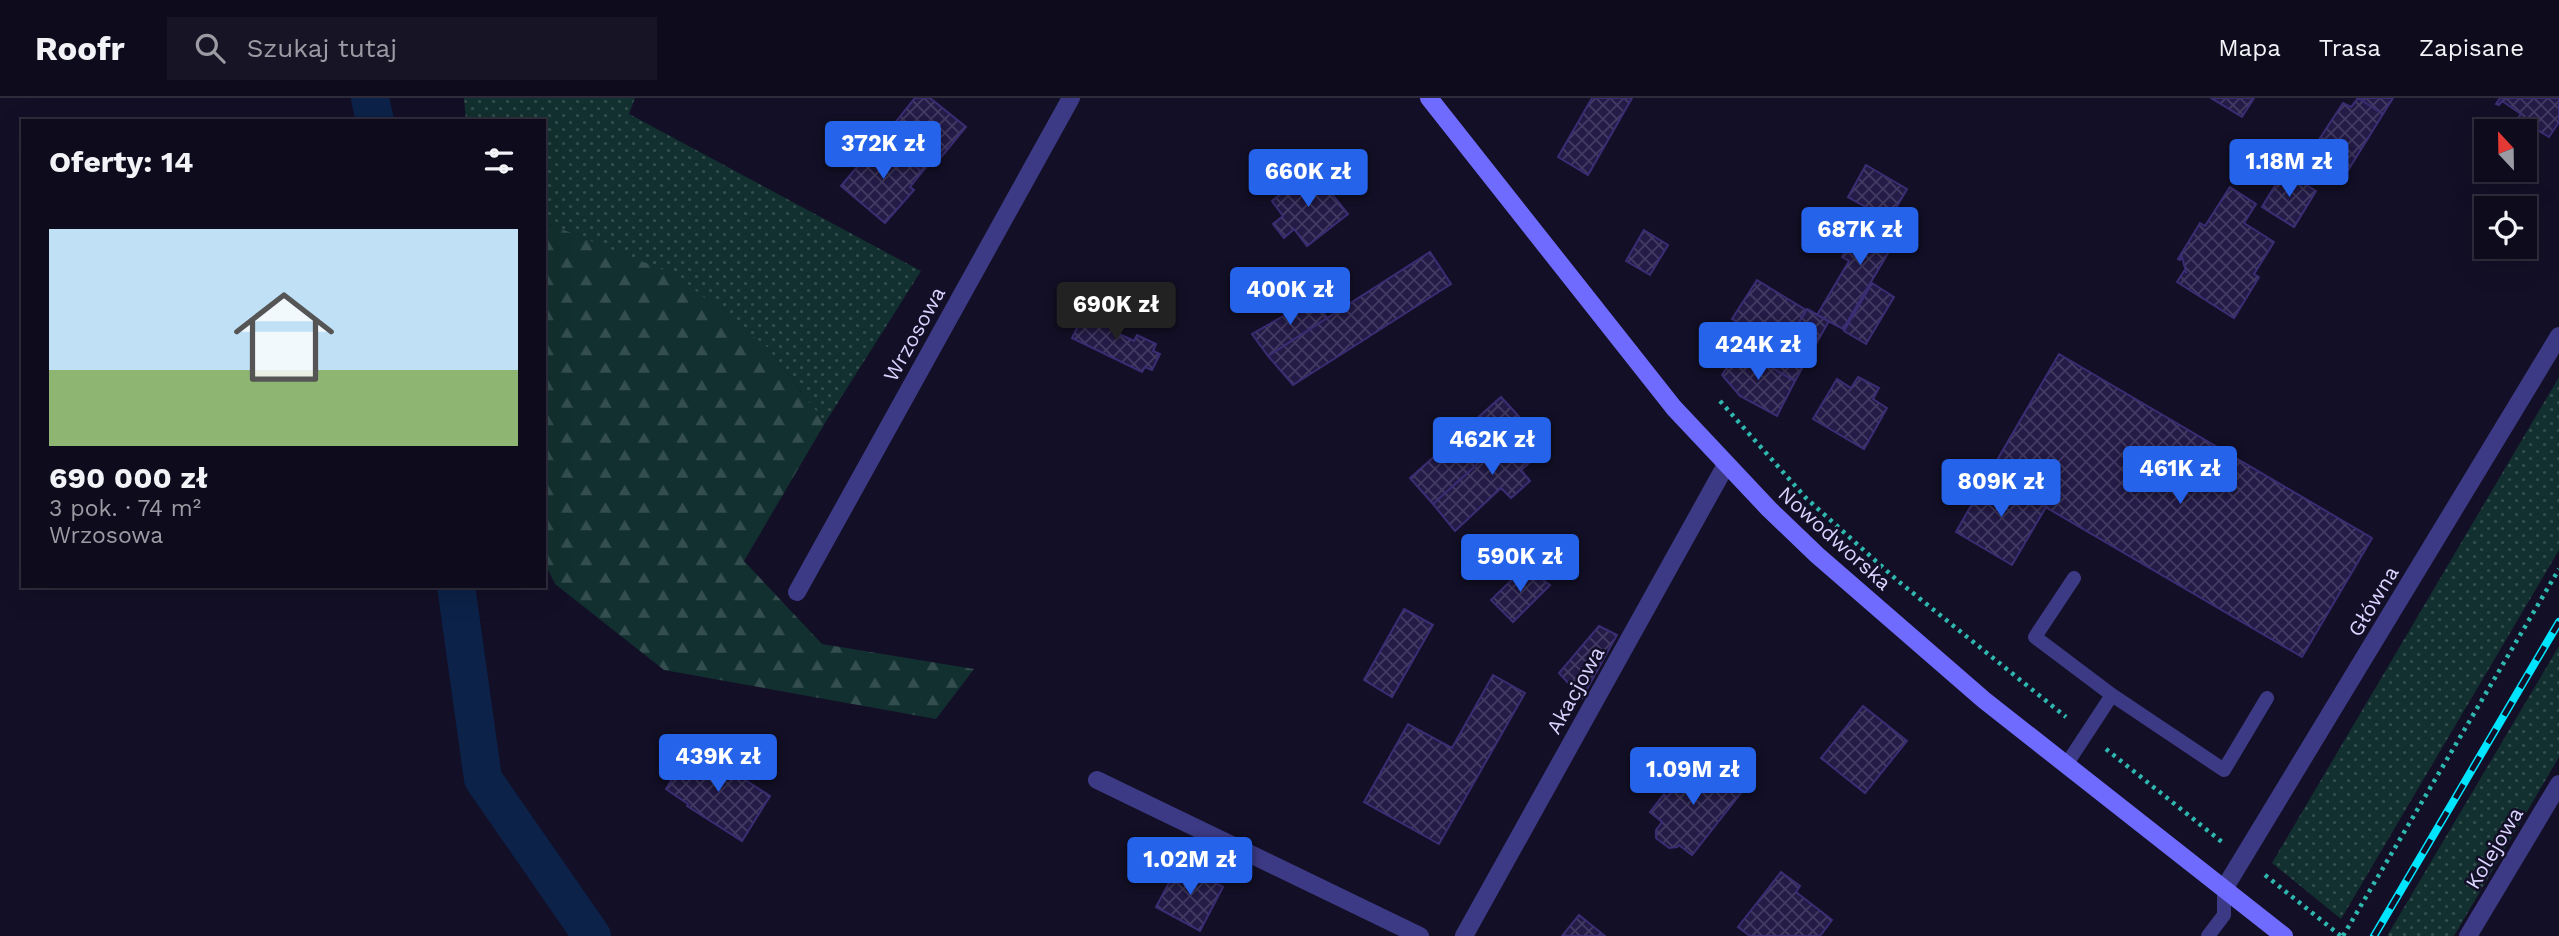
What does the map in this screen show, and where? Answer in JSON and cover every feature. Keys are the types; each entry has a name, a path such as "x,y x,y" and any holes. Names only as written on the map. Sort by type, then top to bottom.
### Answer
{"main road":[{"name":"Nowodworska","path":"1429,98 1625,348 1726,466 1817,555 1984,700 2284,936"}],"street":[{"name":"Wrzosowa","path":"797,592 1071,98"},
{"name":"Główna","path":"2224,889 2559,336"},
{"name":"Akacjowa","path":"1464,936 1726,466"},
{"path":"1097,779 1420,936"},
{"name":"Kolejowa","path":"2469,936 2559,784"}],"lane":[{"path":"2074,578 2035,637 2112,695 2224,770 2267,698"},
{"path":"2066,765 2112,695"},
{"path":"2208,936 2224,915 2224,889"}],"path":[{"path":"1720,401 1806,498 1961,633 2342,936 2559,569"}],"green space":[{"path":"464,98 635,98 629,114 921,271 825,423 767,347 550,224 546,229 546,119 466,119"},
{"path":"549,224 676,275 767,347 825,423 744,561 822,644 974,669 936,719 664,670 555,584 546,566 546,229"},
{"path":"2559,377 2559,550 2341,919 2272,863"},
{"path":"2559,646 2559,757 2454,936 2387,936"}],"building":[{"path":"915,98 930,98 966,127 938,161 934,158 922,172 885,141 897,126 894,124"},
{"path":"1592,98 1632,98 1588,175 1558,157"},
{"path":"2211,98 2254,98 2242,117"},
{"path":"2358,98 2383,114 2342,180 2307,158 2343,103 2351,107"},
{"path":"2358,98 2393,98 2383,114"},
{"path":"2500,98 2559,98 2559,122 2549,137 2538,130 2538,119 2520,119 2521,114 2502,101 2499,105 2496,104"},
{"path":"885,141 922,172 910,187 914,190 885,223 841,186 869,153 872,156"},
{"path":"1866,165 1907,189 1889,220 1848,197"},
{"path":"1312,169 1348,214 1307,246 1294,229 1284,238 1273,224 1283,216 1272,201"},
{"path":"2284,171 2316,191 2294,227 2262,207"},
{"path":"2230,187 2256,204 2244,223 2274,242 2254,274 2259,277 2234,318 2177,282 2184,271 2186,272 2182,257 2178,259 2200,223 2205,226"},
{"path":"1870,210 1903,228 1843,329 1817,315 1849,261 1842,257"},
{"path":"1644,230 1668,245 1650,275 1626,261"},
{"path":"1430,252 1451,284 1293,385 1268,356"},
{"path":"1757,280 1806,310 1783,349 1732,319"},
{"path":"1872,283 1894,297 1866,344 1844,331"},
{"path":"1315,298 1327,318 1268,356 1252,334"},
{"path":"1807,309 1829,321 1795,381 1739,349 1751,331 1783,349"},
{"path":"1102,311 1121,321 1115,332 1134,341 1137,335 1156,344 1153,351 1160,354 1152,370 1145,367 1142,372 1072,338 1083,316 1097,322"},
{"path":"1739,349 1795,381 1777,416 1740,396 1722,375"},
{"path":"2059,354 2372,538 2302,657 1989,474"},
{"path":"1858,377 1879,388 1873,399 1887,408 1864,449 1813,419 1837,379 1851,388"},
{"path":"1501,397 1524,422 1433,504 1410,478"},
{"path":"1524,422 1547,448 1521,470 1530,481 1511,498 1501,488 1455,531 1433,504"},
{"path":"1989,474 2046,507 2012,565 1956,532"},
{"path":"1525,567 1550,585 1513,622 1491,600"},
{"path":"1404,609 1433,625 1392,697 1364,680"},
{"path":"1599,626 1617,635 1582,698 1559,673"},
{"path":"1493,675 1525,693 1439,844 1364,802 1408,724 1452,748"},
{"path":"1863,706 1907,741 1865,793 1821,758"},
{"path":"691,749 714,764 716,761 770,796 742,841 687,806 688,804 666,789"},
{"path":"1694,756 1741,793 1692,855 1679,845 1669,848 1656,838 1656,830 1662,822 1650,812 1664,794 1667,797 1683,777 1680,774"},
{"path":"1179,864 1223,887 1200,931 1156,907"},
{"path":"1781,872 1800,886 1796,892 1832,920 1820,936 1750,936 1738,927"},
{"path":"1579,915 1605,936 1562,936"}],"waterway":[{"path":"370,98 375,119"},
{"path":"456,588 483,779 592,936"}],"railway":[{"path":"2374,936 2559,622"}]}
